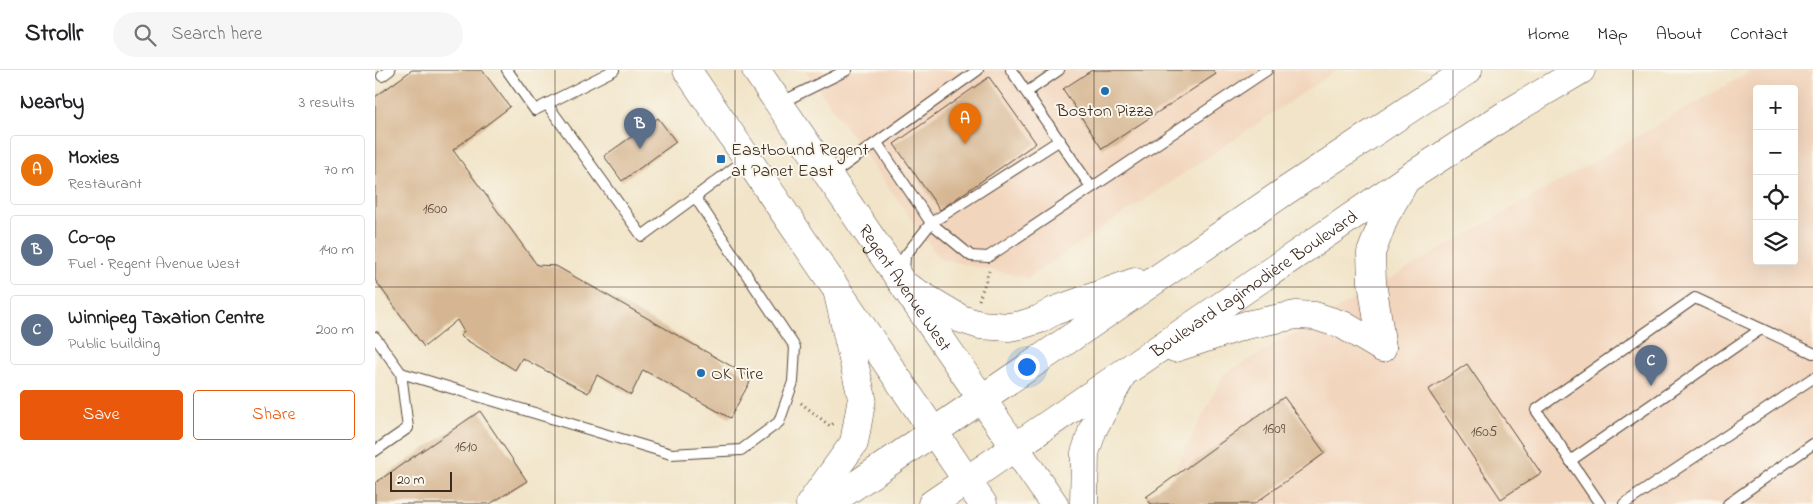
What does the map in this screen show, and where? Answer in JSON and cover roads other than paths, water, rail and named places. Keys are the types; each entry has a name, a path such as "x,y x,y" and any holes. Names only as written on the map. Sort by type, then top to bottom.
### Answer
{"main road":[{"path":"687,70 983,504"},
{"name":"Regent Avenue West","path":"756,70 1054,504"},
{"path":"828,504 1169,270 1391,120 1469,70"},
{"name":"Boulevard Lagimodière Boulevard","path":"932,504 1405,180 1510,112 1581,70"},
{"path":"1084,504 1085,453 1093,429 1135,365 1246,325 1296,315 1315,316 1343,325 1385,353 1373,290 1371,253 1385,216 1405,180"},
{"path":"904,285 961,319 980,325 1009,327 1040,319 1054,311 1169,270"},
{"path":"810,504 854,443 862,398 838,294"}],"lane":[{"path":"507,70 535,110 614,70"},
{"path":"780,104 847,70"},
{"path":"830,176 978,70"},
{"path":"1011,70 1091,187"},
{"path":"1027,92 1059,70"},
{"path":"877,142 931,223 971,256 988,257 1255,73 1267,70"},
{"path":"547,104 641,236 747,159"},
{"path":"904,285 905,256 931,223 1060,140"},
{"path":"401,373 671,454 741,450 779,422 793,382 795,347 695,197"},
{"path":"1600,504 1536,410 1695,298 1813,353"},
{"path":"1570,461 1761,329"},
{"path":"375,337 401,373 408,428 375,452"},
{"path":"1624,504 1813,378"},
{"path":"1728,504 1813,444"}],"place":[{"name":"Boston Pizza","path":"1105,91"},
{"name":"Moxies","path":"965,144"},
{"name":"Co-op","path":"640,149"},
{"name":"Eastbound Regent at Panet East","path":"721,159"},
{"name":"OK Tire","path":"701,373"},
{"name":"Winnipeg Taxation Centre","path":"1651,386"}]}
